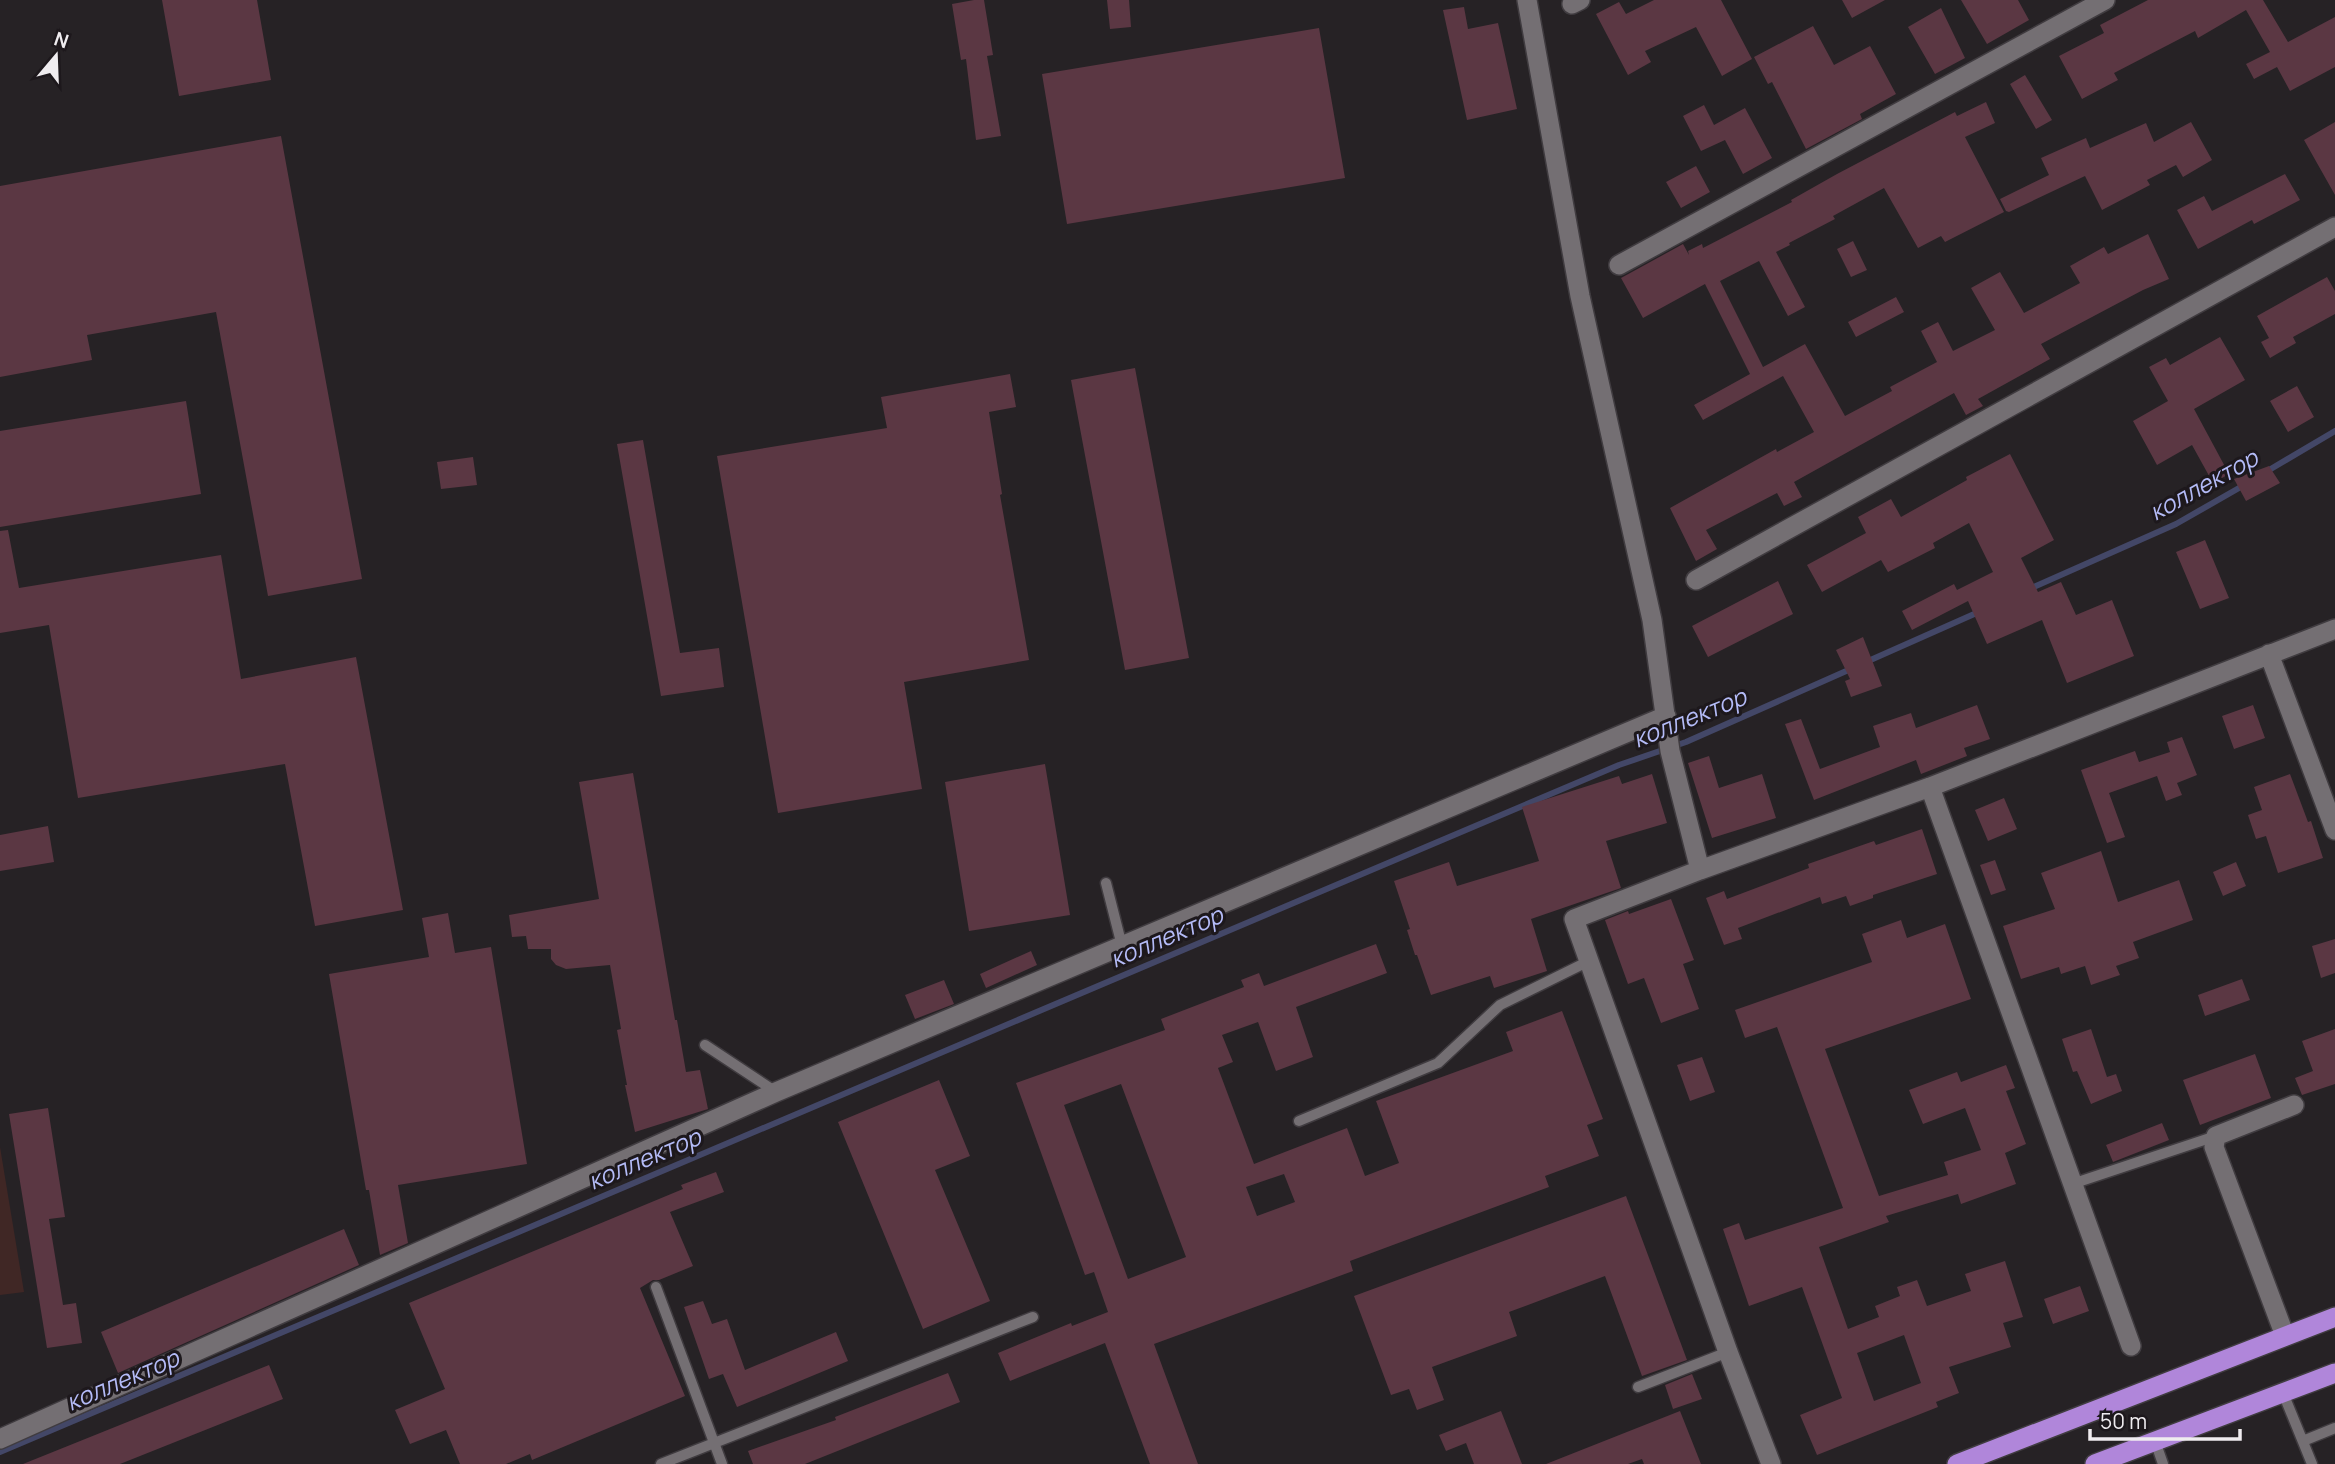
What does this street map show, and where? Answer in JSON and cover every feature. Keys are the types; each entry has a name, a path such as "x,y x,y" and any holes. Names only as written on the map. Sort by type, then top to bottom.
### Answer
{"highway":[{"path":"1957,1464 2335,1317"},
{"path":"2095,1464 2335,1373"}],"street":[{"path":"1527,0 1580,296 1652,620 1670,751 1700,870"},
{"path":"1619,265 2105,0"},
{"path":"1696,580 2335,227"},
{"path":"1771,1464 1728,1352 1574,919 1700,870 1930,787 2335,629"},
{"path":"2269,654 2335,830"},
{"path":"0,1439 776,1092 1666,720"},
{"path":"1930,787 2131,1346"},
{"path":"2285,1336 2214,1147 2216,1136 2294,1104"}],"lane":[{"path":"1106,883 1122,946"},
{"path":"1299,1121 1438,1063 1500,1005 1589,961"},
{"path":"705,1045 776,1092"},
{"path":"2072,1184 2216,1136"},
{"path":"656,1287 722,1464"},
{"path":"661,1464 1033,1317"},
{"path":"1637,1387 1728,1352"},
{"path":"2283,1393 2312,1464"},
{"path":"2303,1441 2335,1428"},
{"path":"2155,1441 2164,1464"}],"shaded area":[{"path":"0,1147 24,1292 0,1295"}],"building":[{"path":"162,0 257,0 271,80 179,96"},
{"path":"984,0 993,55 987,56 1001,136 976,140 966,59 961,60 952,4"},
{"path":"1107,0 1129,0 1131,27 1110,29"},
{"path":"1654,0 1721,0 1752,59 1722,76 1696,27 1645,51 1651,62 1628,75 1596,14 1619,2 1626,14"},
{"path":"1842,0 1885,0 1852,18"},
{"path":"1961,0 2018,0 2029,20 1987,44"},
{"path":"2148,0 2263,0 2288,42 2335,17 2335,67 2290,91 2277,67 2254,79 2246,64 2270,52 2246,10 2198,38 2195,31 2114,73 2118,80 2082,99 2059,56 2104,33 2100,25"},
{"path":"1464,7 1468,29 1498,23 1517,109 1467,120 1443,10"},
{"path":"1941,8 1965,58 1935,74 1908,27"},
{"path":"1813,26 1834,65 1870,46 1896,94 1860,114 1862,119 1806,149 1772,82 1768,84 1754,57"},
{"path":"1319,28 1345,178 1067,224 1042,74"},
{"path":"2025,75 2052,120 2036,129 2010,84"},
{"path":"1986,102 1995,123 1965,137 2004,212 1945,242 1941,236 1918,248 1884,188 1776,252 1805,307 1788,316 1759,261 1720,281 1763,367 1805,344 1845,416 1892,391 1890,387 1937,362 1921,331 1938,322 1953,351 1995,330 1971,288 2000,272 2024,313 2080,283 2070,266 2104,247 2108,254 2148,234 2169,279 2041,344 2050,359 1978,399 1983,406 1966,415 1954,393 1794,482 1802,497 1784,506 1777,493 1706,530 1717,549 1696,561 1670,508 1776,449 1777,452 1814,432 1783,376 1703,420 1694,405 1750,374 1705,284 1643,318 1621,278 1683,244 1689,255 1688,251 1702,244 1703,248 1792,202 1791,200 1837,174 1955,112 1957,116"},
{"path":"1704,105 1714,125 1745,108 1772,158 1743,174 1725,140 1701,151 1683,116"},
{"path":"2191,122 2212,160 2183,177 2176,165 2147,180 2150,185 2102,210 2085,176 2009,212 2000,199 2049,175 2041,158 2086,138 2090,148 2146,123 2154,142"},
{"path":"2335,122 2335,195 2304,140"},
{"path":"281,136 362,579 268,596 216,312 87,335 92,360 0,377 0,186"},
{"path":"1696,166 1710,192 1681,208 1666,182"},
{"path":"2285,174 2300,200 2254,224 2252,220 2198,249 2177,210 2204,196 2212,211"},
{"path":"1853,241 1867,270 1851,277 1837,249"},
{"path":"2327,277 2335,291 2335,314 2293,337 2296,343 2270,358 2261,342 2269,338 2257,316"},
{"path":"1896,297 1904,312 1856,337 1848,322"},
{"path":"2220,337 2245,380 2194,409 2229,474 2213,483 2192,445 2157,465 2133,421 2168,401 2149,367 2166,358 2170,365"},
{"path":"1135,368 1189,658 1125,670 1071,380"},
{"path":"1010,374 1016,407 989,412 1002,494 1000,495 1029,660 904,682 922,789 778,813 717,456 887,428 881,397"},
{"path":"2297,386 2314,417 2288,432 2270,401"},
{"path":"186,401 201,494 0,527 0,431"},
{"path":"643,440 680,653 719,648 724,687 661,696 617,444"},
{"path":"2010,454 2054,540 2021,558 2038,592 2061,582 2076,615 2112,600 2134,656 2067,683 2042,620 1987,644 1968,601 1912,630 1902,611 1954,584 1957,590 1993,572 1969,523 1933,543 1935,548 1888,572 1881,560 1822,592 1807,565 1866,533 1858,517 1891,499 1901,517 1967,480 1966,477"},
{"path":"473,457 477,485 441,489 437,462"},
{"path":"2269,466 2280,483 2246,501 2234,479"},
{"path":"8,530 19,588 221,555 241,679 356,657 403,910 315,926 285,764 78,798 49,625 0,633 0,531"},
{"path":"2205,540 2229,598 2200,609 2176,552"},
{"path":"1778,581 1793,614 1708,657 1692,626"},
{"path":"1863,637 1882,686 1851,697 1845,681 1850,679 1836,650"},
{"path":"1977,705 1990,739 1964,748 1967,756 1921,774 1916,760 1814,800 1785,724 1801,719 1820,769 1880,747 1873,726 1911,713 1916,728"},
{"path":"2253,705 2265,738 2234,749 2222,716"},
{"path":"2182,737 2197,775 2177,783 2182,795 2166,801 2157,776 2109,793 2125,837 2107,843 2081,770 2135,751 2139,762 2170,752 2167,742"},
{"path":"1709,756 1719,788 1762,774 1776,818 1712,838 1688,763"},
{"path":"1045,764 1070,915 969,931 945,782"},
{"path":"633,773 686,1072 700,1070 708,1109 635,1132 625,1085 617,1030 621,1029 610,965 566,969 556,965 551,959 551,949 528,949 526,936 512,937 509,915 599,899 579,782"},
{"path":"1652,774 1667,823 1606,841 1621,888 1531,919 1547,971 1494,988 1490,976 1431,995 1415,955 1407,930 1410,929 1394,881 1449,862 1457,886 1539,861 1522,807 1619,776 1622,784"},
{"path":"2290,774 2308,822 2311,821 2323,858 2278,873 2266,836 2256,839 2248,815 2262,810 2254,787"},
{"path":"2004,798 2017,829 1988,841 1975,810"},
{"path":"48,826 54,862 0,871 0,835"},
{"path":"1922,829 1937,874 1873,895 1873,898 1850,906 1846,896 1822,904 1820,897 1738,928 1742,939 1724,945 1706,898 1724,891 1727,899 1809,868 1808,864 1874,841 1876,845"},
{"path":"2101,851 2118,902 2179,880 2193,920 2133,942 2139,958 2116,966 2120,975 2091,985 2085,966 2061,974 2059,967 2021,979 2003,926 2055,909 2041,873"},
{"path":"1995,860 2006,890 1991,895 1980,865"},
{"path":"2236,862 2246,886 2223,896 2213,872"},
{"path":"1671,899 1694,960 1683,964 1699,1009 1661,1023 1644,978 1628,984 1605,920"},
{"path":"448,913 455,953 491,947 527,1164 398,1185 408,1243 380,1255 369,1190 366,1190 329,974 429,957 422,918"},
{"path":"1901,920 1907,938 1945,924 1971,999 1825,1049 1879,1196 1948,1175 1944,1162 1981,1150 1965,1108 1923,1124 1909,1090 1957,1072 1961,1082 2006,1065 2015,1088 2006,1091 2026,1144 2005,1153 2016,1184 1961,1204 1958,1194 1886,1216 1889,1222 1819,1247 1848,1329 1879,1317 1875,1306 1900,1296 1897,1287 1917,1280 1927,1306 1971,1291 1965,1274 2005,1261 2023,1317 2003,1323 2011,1347 1949,1367 1959,1393 1936,1402 1938,1407 1817,1455 1800,1415 1842,1398 1802,1287 1749,1306 1723,1229 1739,1223 1745,1240 1843,1208 1777,1027 1745,1038 1735,1010 1872,962 1862,934","holes":["1904,1335 1921,1383 1874,1401 1857,1353"]},
{"path":"2335,939 2335,973 2321,978 2312,946"},
{"path":"1376,944 1387,973 1296,1007 1313,1057 1276,1071 1258,1022 1222,1035 1233,1062 1218,1068 1254,1164 1347,1128 1365,1176 1399,1163 1376,1101 1513,1051 1506,1032 1562,1011 1603,1119 1587,1125 1599,1156 1545,1176 1549,1187 1350,1261 1353,1271 1154,1344 1198,1464 1150,1464 1105,1343 1010,1381 998,1353 1071,1323 1072,1326 1108,1312 1094,1272 1085,1275 1016,1083 1165,1030 1161,1019 1244,987 1241,980 1259,973 1264,986","holes":["1121,1084 1186,1257 1128,1279 1064,1105","1284,1174 1295,1202 1257,1216 1246,1187"]},
{"path":"1031,951 1037,965 986,988 980,974"},
{"path":"2242,979 2250,1000 2205,1016 2198,995"},
{"path":"944,980 954,1004 915,1019 905,995"},
{"path":"2091,1029 2107,1077 2116,1074 2122,1091 2091,1104 2077,1071 2073,1072 2062,1039"},
{"path":"2335,1029 2335,1084 2302,1095 2295,1078 2313,1071 2302,1041"},
{"path":"2255,1054 2271,1098 2200,1125 2183,1080"},
{"path":"1702,1057 1715,1092 1690,1101 1677,1065"},
{"path":"939,1080 970,1156 935,1170 990,1301 923,1329 838,1122"},
{"path":"48,1108 65,1217 49,1219 63,1305 76,1303 82,1343 47,1348 9,1114"},
{"path":"2162,1123 2169,1140 2113,1162 2106,1145"},
{"path":"716,1172 724,1192 670,1212 693,1266 653,1280 640,1288 685,1396 532,1460 530,1454 506,1464 460,1464 446,1430 410,1444 395,1410 445,1389 409,1303 683,1189 681,1185"},
{"path":"1626,1196 1687,1360 1642,1376 1605,1276 1509,1312 1517,1336 1432,1367 1444,1400 1417,1410 1409,1389 1391,1395 1354,1296"},
{"path":"344,1229 359,1265 118,1373 101,1332"},
{"path":"2080,1286 2089,1311 2053,1324 2044,1299"},
{"path":"703,1301 712,1324 727,1319 745,1370 836,1332 848,1361 737,1407 723,1374 709,1379 684,1307"},
{"path":"269,1365 283,1399 120,1464 23,1464"},
{"path":"948,1373 960,1402 805,1464 753,1464 748,1451 836,1420 835,1417"},
{"path":"1692,1374 1702,1399 1673,1409 1665,1385"},
{"path":"1501,1411 1522,1464 1474,1464 1466,1443 1446,1451 1439,1435"},
{"path":"1680,1411 1701,1464 1644,1464 1642,1459 1628,1464 1546,1464"}],"waterway":[{"name":"коллектор","path":"2264,473 2335,431"},
{"name":"коллектор","path":"2029,589 2176,524 2246,484"},
{"name":"коллектор","path":"1866,662 1981,611"},
{"name":"коллектор","path":"0,1452 1619,765 1686,742 1853,668"}]}
